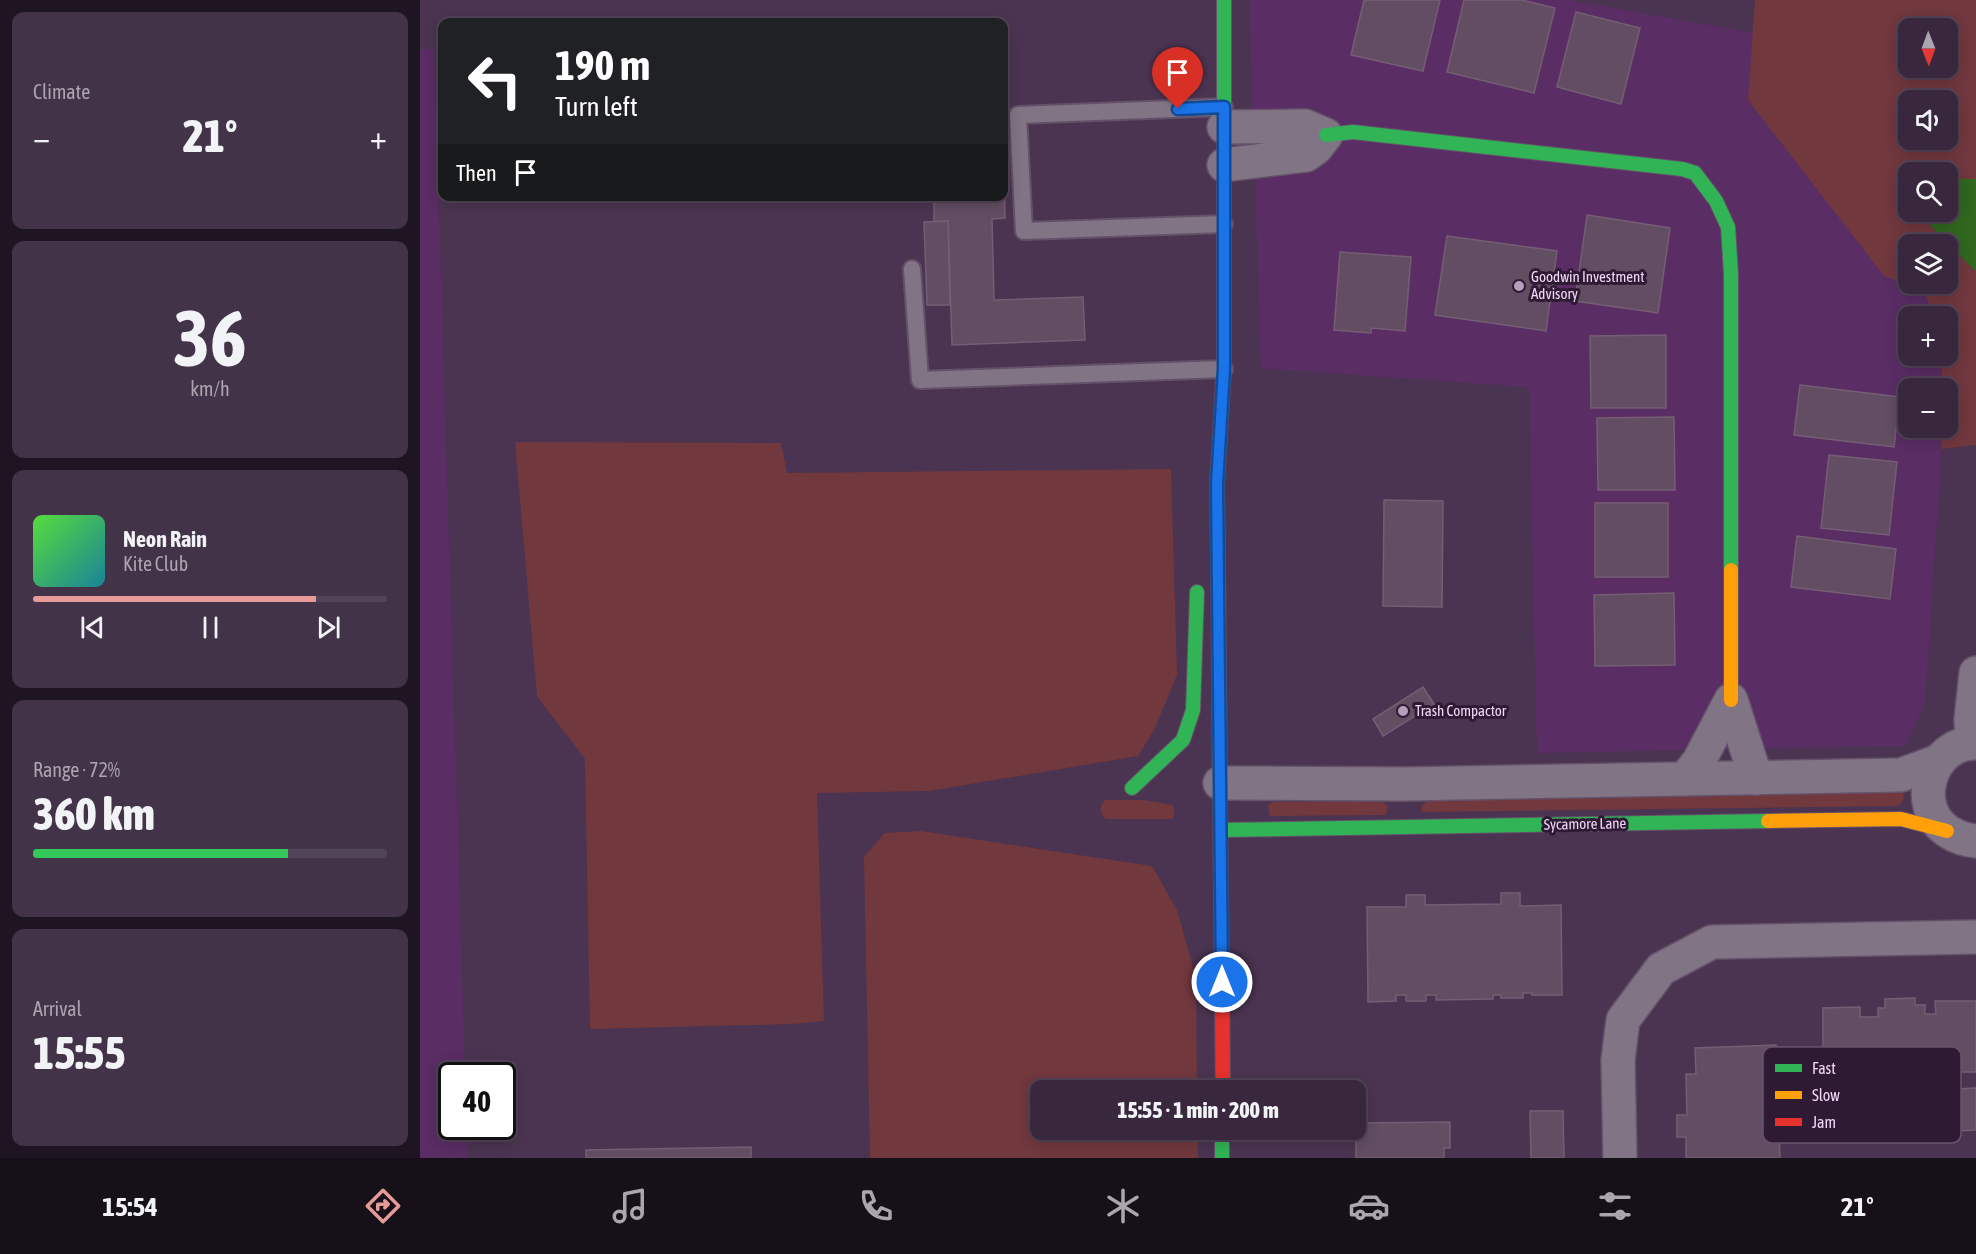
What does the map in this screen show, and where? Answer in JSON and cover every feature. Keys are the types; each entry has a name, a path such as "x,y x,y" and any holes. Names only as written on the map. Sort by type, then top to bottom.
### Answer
{"street":[{"path":"1223,1080 1217,487 1224,369 1224,0"},
{"path":"1224,117 1305,126 1326,135 1353,132 1682,169 1695,173 1716,201 1728,227 1731,274 1731,700 1756,778"},
{"path":"1224,165 1306,154 1316,148 1326,135"},
{"path":"1206,506 1217,487"},
{"path":"1132,788 1183,740 1193,710 1198,584"},
{"path":"1962,836 1936,820 1930,806 1928,790 1931,774 1939,760 1948,752 1974,743 1971,720 1976,673"},
{"path":"1685,779 1699,761 1731,700"},
{"path":"1220,783 1406,784 1901,775 1939,760"},
{"name":"Sycamore Lane","path":"1221,830 1901,819 1962,836"},
{"path":"1620,1158 1618,1060 1623,1020 1661,969 1712,942 1976,938"},
{"path":"1222,1140 1222,1158"}],"lane":[{"path":"1224,117 1018,115 1024,231 1224,224"},
{"path":"912,269 920,380 1224,369"}],"shaded area":[{"path":"1249,0 1568,0 1765,35 1898,200 1898,222 1951,222 1955,226 1955,234 1898,234 1898,294 1951,294 1950,306 1898,306 1898,366 1946,366 1946,378 1898,378 1898,438 1942,438 1925,703 1904,746 1537,753 1529,387 1261,368"},
{"path":"1755,0 1976,0 1976,179 1958,179 1958,162 1898,162 1898,222 1927,222 1939,234 1898,234 1898,281 1884,276 1748,100"},
{"path":"420,49 434,49 465,1062 438,1062 438,1140 467,1140 468,1158 420,1158"},
{"path":"1958,179 1976,179 1976,272 1958,254 1958,234 1939,234 1927,222 1958,222"},
{"path":"1958,254 1976,272 1976,445 1941,449 1942,438 1958,438 1958,378 1942,378 1942,366 1958,366 1958,306 1931,306 1924,294 1958,294"},
{"path":"515,442 781,443 787,473 1171,469 1177,675 1155,728 1138,756 929,791 817,793 824,1021 793,1024 590,1029 585,759 537,696"},
{"path":"1899,789 1904,798 1898,806 1422,812 1421,807 1428,800"},
{"path":"1105,800 1144,800 1172,805 1174,817 1171,819 1106,819 1101,810"},
{"path":"1380,801 1388,806 1386,815 1270,816 1268,805 1273,802"},
{"path":"921,831 1152,866 1177,910 1196,978 1197,1080 1030,1080 1030,1140 1197,1140 1198,1158 870,1158 864,857 885,833"}],"building":[{"path":"1364,0 1440,0 1423,71 1351,55"},
{"path":"1464,0 1522,0 1555,8 1534,93 1447,72"},
{"path":"1576,12 1640,28 1621,104 1557,87"},
{"path":"934,201 1005,201 1005,218 992,219 994,300 1083,297 1085,340 952,345 948,221 934,222"},
{"path":"1587,215 1670,228 1658,313 1575,301"},
{"path":"948,221 950,305 927,305 924,222"},
{"path":"1447,236 1557,251 1546,331 1435,315"},
{"path":"1340,252 1411,257 1405,331 1371,328 1371,333 1334,330"},
{"path":"1666,335 1666,408 1591,408 1590,336"},
{"path":"1800,385 1898,397 1894,447 1794,435"},
{"path":"1674,417 1675,490 1598,490 1597,418"},
{"path":"1829,455 1897,462 1889,535 1821,528"},
{"path":"1384,500 1443,501 1442,607 1383,606"},
{"path":"1595,503 1668,503 1668,577 1595,577"},
{"path":"1797,536 1896,549 1890,599 1791,587"},
{"path":"1674,593 1675,665 1595,666 1594,595"},
{"name":"Trash Compactor","path":"1423,687 1434,704 1383,736 1373,719"},
{"path":"1501,893 1520,893 1520,906 1561,905 1562,995 1523,993 1523,998 1501,998 1501,995 1493,995 1493,999 1436,1000 1436,995 1426,995 1426,1001 1406,1001 1406,995 1396,995 1396,1001 1368,1002 1367,907 1406,907 1406,895 1425,895 1425,905 1501,904"},
{"path":"1915,998 1915,1005 1925,1005 1925,1014 1936,1014 1935,1001 1976,1001 1976,1072 1961,1072 1961,1047 1823,1047 1823,1008 1860,1007 1860,1017 1878,1017 1878,1008 1885,1008 1885,999"},
{"path":"1776,1045 1776,1047 1763,1047 1763,1143 1779,1143 1780,1158 1686,1158 1686,1137 1677,1137 1677,1115 1687,1115 1686,1074 1696,1074 1695,1048"},
{"path":"1976,1088 1976,1130 1961,1131 1961,1089"},
{"path":"1530,1111 1563,1111 1564,1158 1531,1158"},
{"path":"1450,1122 1450,1148 1444,1148 1444,1158 1356,1158 1356,1140 1366,1140 1366,1123"},
{"path":"751,1147 751,1158 586,1158 586,1150"}],"traffic: fast":[{"path":"1218,563 1217,484 1224,369 1224,0"},
{"path":"1326,135 1353,132 1682,169 1695,173 1716,201 1728,227 1731,274 1731,570"},
{"path":"1132,788 1183,740 1193,710 1197,592"},
{"path":"1221,830 1768,821"},
{"path":"1222,1140 1222,1158"}],"traffic: slow":[{"path":"1218,563 1220,792"},
{"path":"1731,570 1731,700"},
{"path":"1768,821 1901,819 1947,831"}],"traffic: jam":[{"path":"1220,792 1223,1080"}],"place":[{"name":"Goodwin Investment Advisory","path":"1519,286"},
{"name":"Trash Compactor","path":"1403,711"}],"route":[{"path":"1178,109 1224,107 1224,369 1217,484 1222,982"}]}
